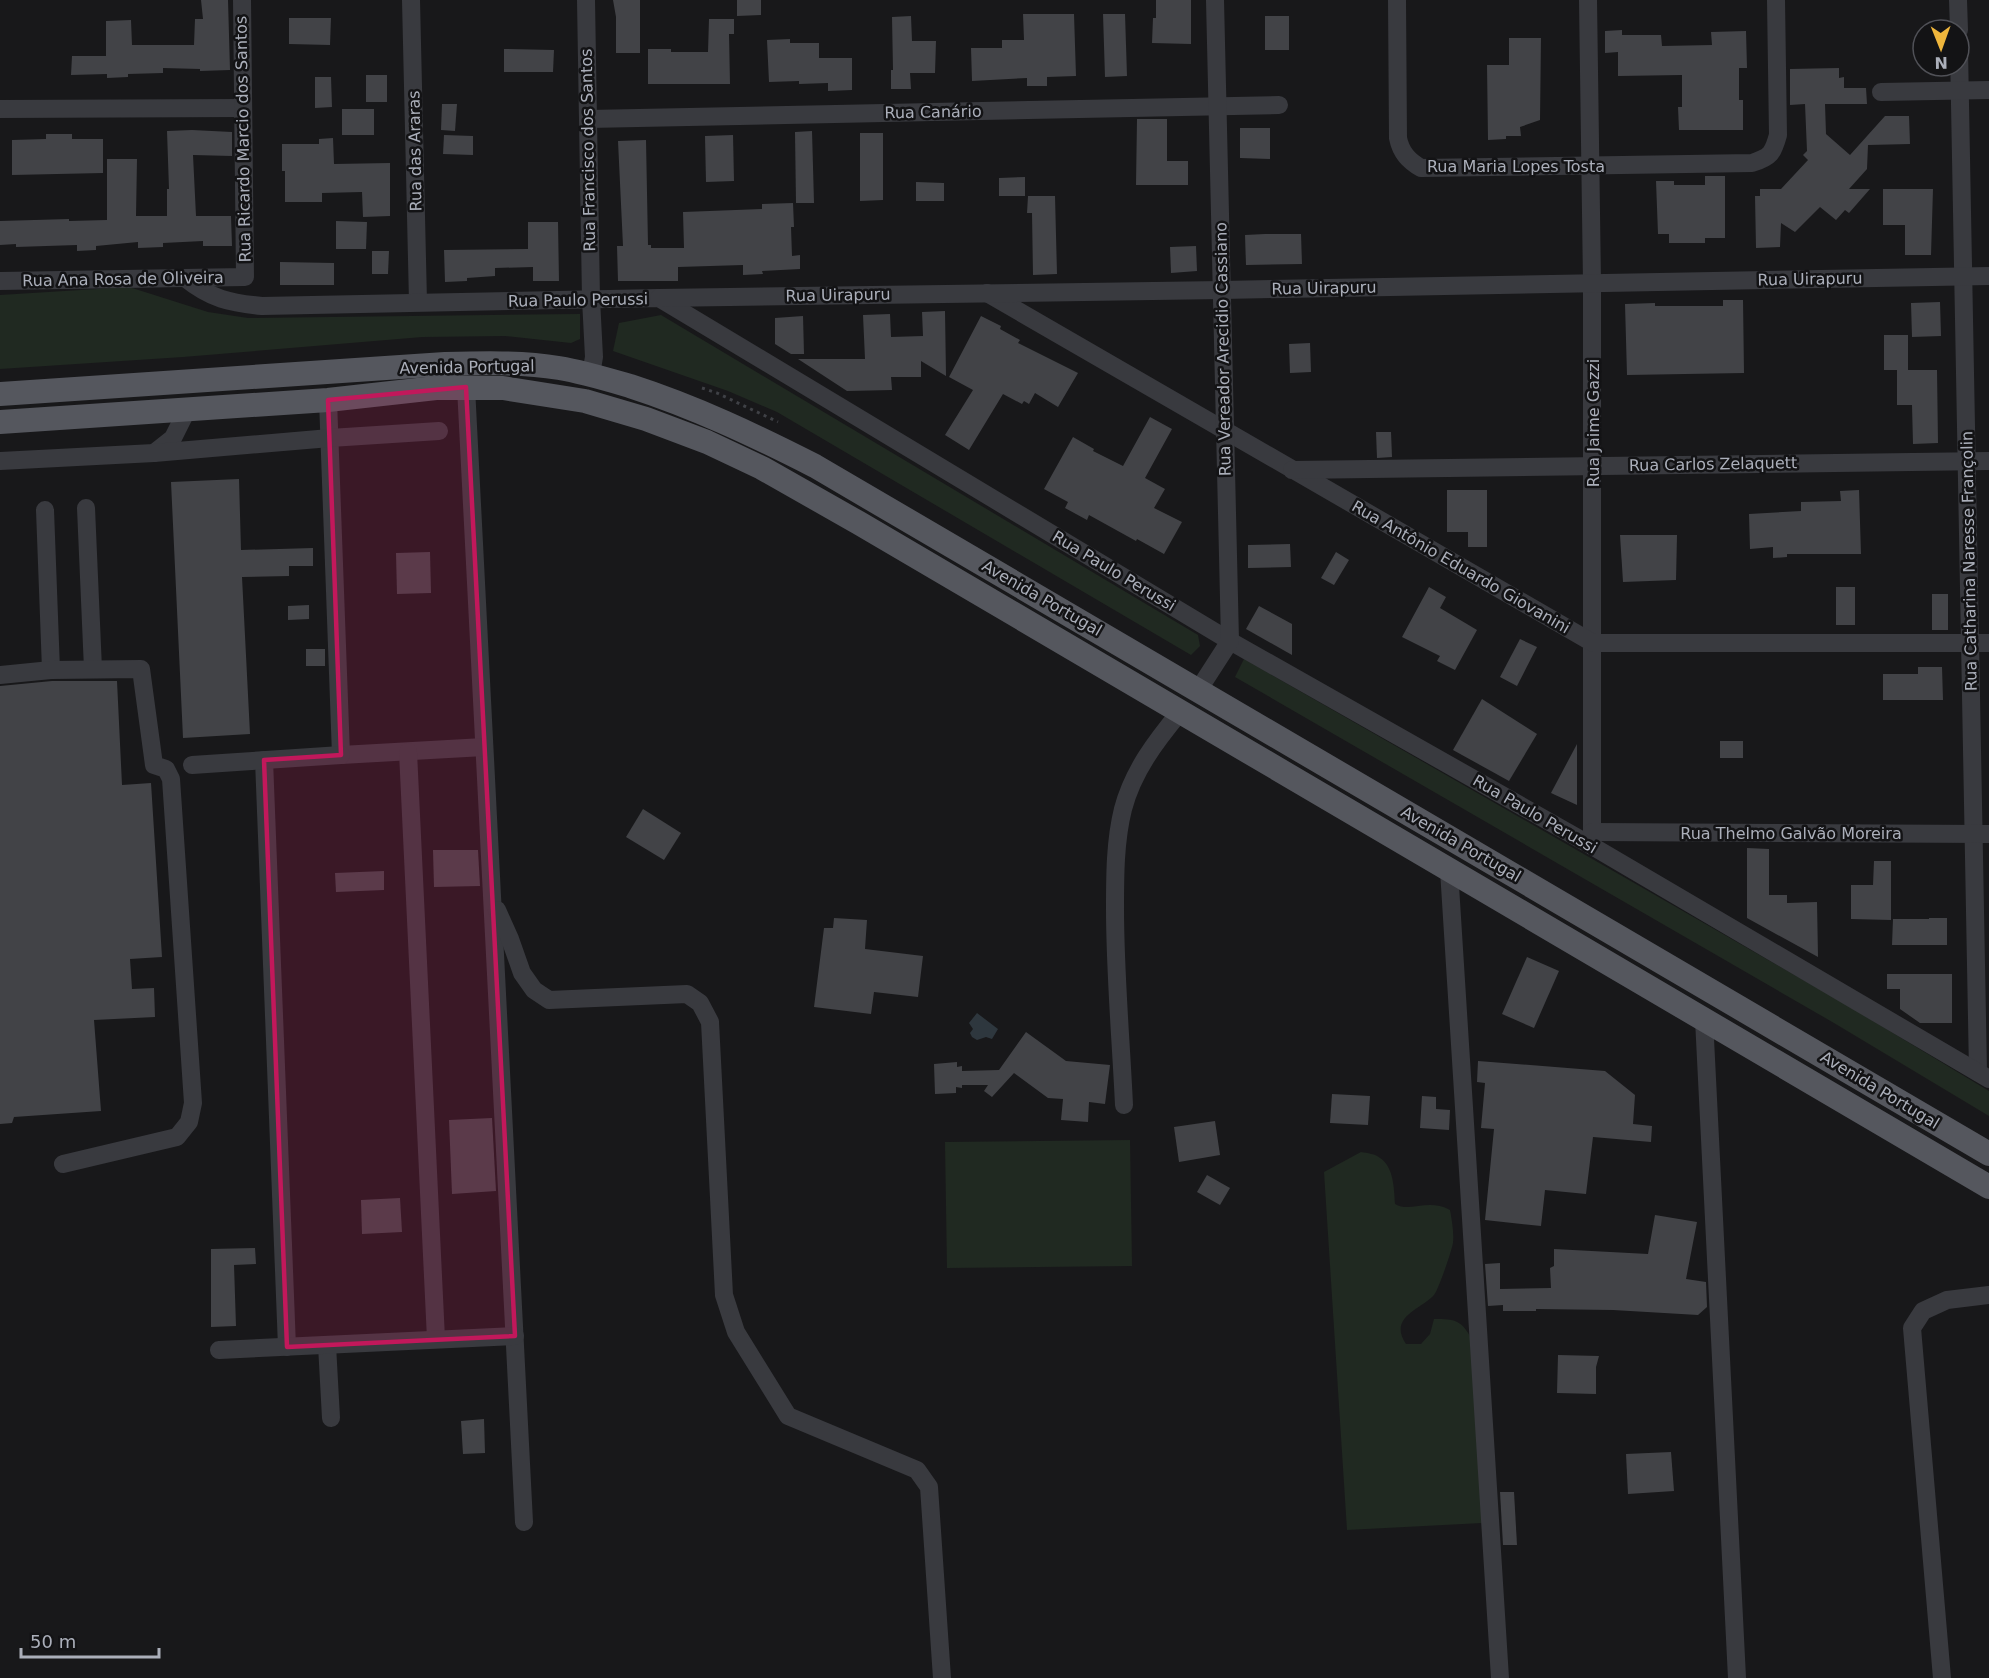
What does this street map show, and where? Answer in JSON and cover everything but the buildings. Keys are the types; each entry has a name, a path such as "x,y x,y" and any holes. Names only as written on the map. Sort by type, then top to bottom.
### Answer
{"main road":[{"name":"Avenida Portugal","path":"0,394 445,364 534,365 591,374 698,410 788,452 929,532 1989,1154"},
{"path":"0,422 328,400 465,387 503,388 585,401 646,419 707,442 762,468 859,523 1989,1187"},
{"path":"859,523 873,500"},
{"path":"915,556 929,532"}],"street":[{"name":"Rua Ricardo Marcio dos Santos","path":"242,0 245,277"},
{"name":"Rua das Araras","path":"411,0 418,302"},
{"name":"Rua Francisco dos Santos","path":"586,0 594,357 591,374"},
{"name":"Rua Vereador Arecidio Cassiano","path":"1215,0 1230,641"},
{"name":"Rua Maria Lopes Tosta","path":"1396,0 1398,138 1400,149 1411,162 1421,168 1752,163 1766,158 1774,150 1778,135 1776,0"},
{"name":"Rua Jaime Gazzi","path":"1588,0 1593,466 1592,839"},
{"path":"1958,0 1959,18"},
{"name":"Rua Catharina Naresse Françolin","path":"1960,78 1970,643 1981,834 1984,1075"},
{"path":"1881,92 1989,90"},
{"name":"Rua Canário","path":"588,118 1278,105"},
{"path":"0,109 243,108"},
{"name":"Rua Uirapuru","path":"659,298 1989,276"},
{"name":"Rua Ana Rosa de Oliveira","path":"0,281 245,277"},
{"name":"Rua Paulo Perussi","path":"185,278 201,292 221,299 262,306 659,298 1230,641 1592,839 1984,1075"},
{"name":"Rua Antônio Eduardo Giovanini","path":"986,292 1593,643 1989,643"},
{"path":"465,387 524,1522"},
{"path":"328,400 341,755"},
{"path":"154,453 173,438 187,410"},
{"path":"0,461 154,453 439,431"},
{"name":"Rua Carlos Zelaquett","path":"1292,470 1989,461"},
{"path":"86,508 93,669"},
{"path":"45,510 51,670"},
{"path":"1199,689 1230,641"},
{"path":"0,675 51,670 141,669 154,765 166,769 171,779 193,1103 189,1122 177,1137 63,1164"},
{"path":"1124,1105 1115,937 1115,865 1123,809 1139,768 1156,740 1180,712"},
{"path":"192,765 484,747"},
{"path":"408,752 436,1339"},
{"path":"264,760 287,1347"},
{"name":"Rua Thelmo Galvão Moreira","path":"1592,839 1981,834"},
{"path":"1449,870 1500,1678"},
{"path":"492,900 510,939 522,973 534,990 549,1000 687,994 700,1003 711,1022 724,1296 736,1332 788,1416 917,1470 929,1486 942,1678"},
{"path":"1704,1019 1737,1678"},
{"path":"1942,1678 1912,1328 1923,1311 1947,1300 1989,1295"},
{"path":"219,1350 515,1336"},
{"path":"327,1345 331,1418"}],"highlighted area":[{"path":"466,387 515,1336 287,1347 264,760 341,755 328,400"}],"shaded area":[{"path":"129,287 208,312 248,318 580,314 580,339 571,343 505,336 422,337 183,357 0,369 0,295"},
{"path":"661,315 1198,635 1200,646 1191,655 777,412 728,391 613,351 619,323"},
{"path":"1244,659 1845,1004 1989,1091 1989,1116 1834,1023 1235,677"},
{"path":"977,1013 998,1029 992,1039 986,1037 977,1040 972,1037 970,1033 973,1029 969,1023"},
{"path":"1130,1140 1132,1266 947,1268 945,1142"},
{"path":"1361,1152 1371,1154 1385,1162 1391,1173 1395,1204 1407,1207 1434,1205 1450,1210 1453,1243 1442,1279 1434,1295 1403,1321 1401,1335 1406,1344 1421,1344 1430,1334 1434,1319 1447,1319 1465,1328 1472,1340 1482,1523 1347,1530 1324,1172"}]}
